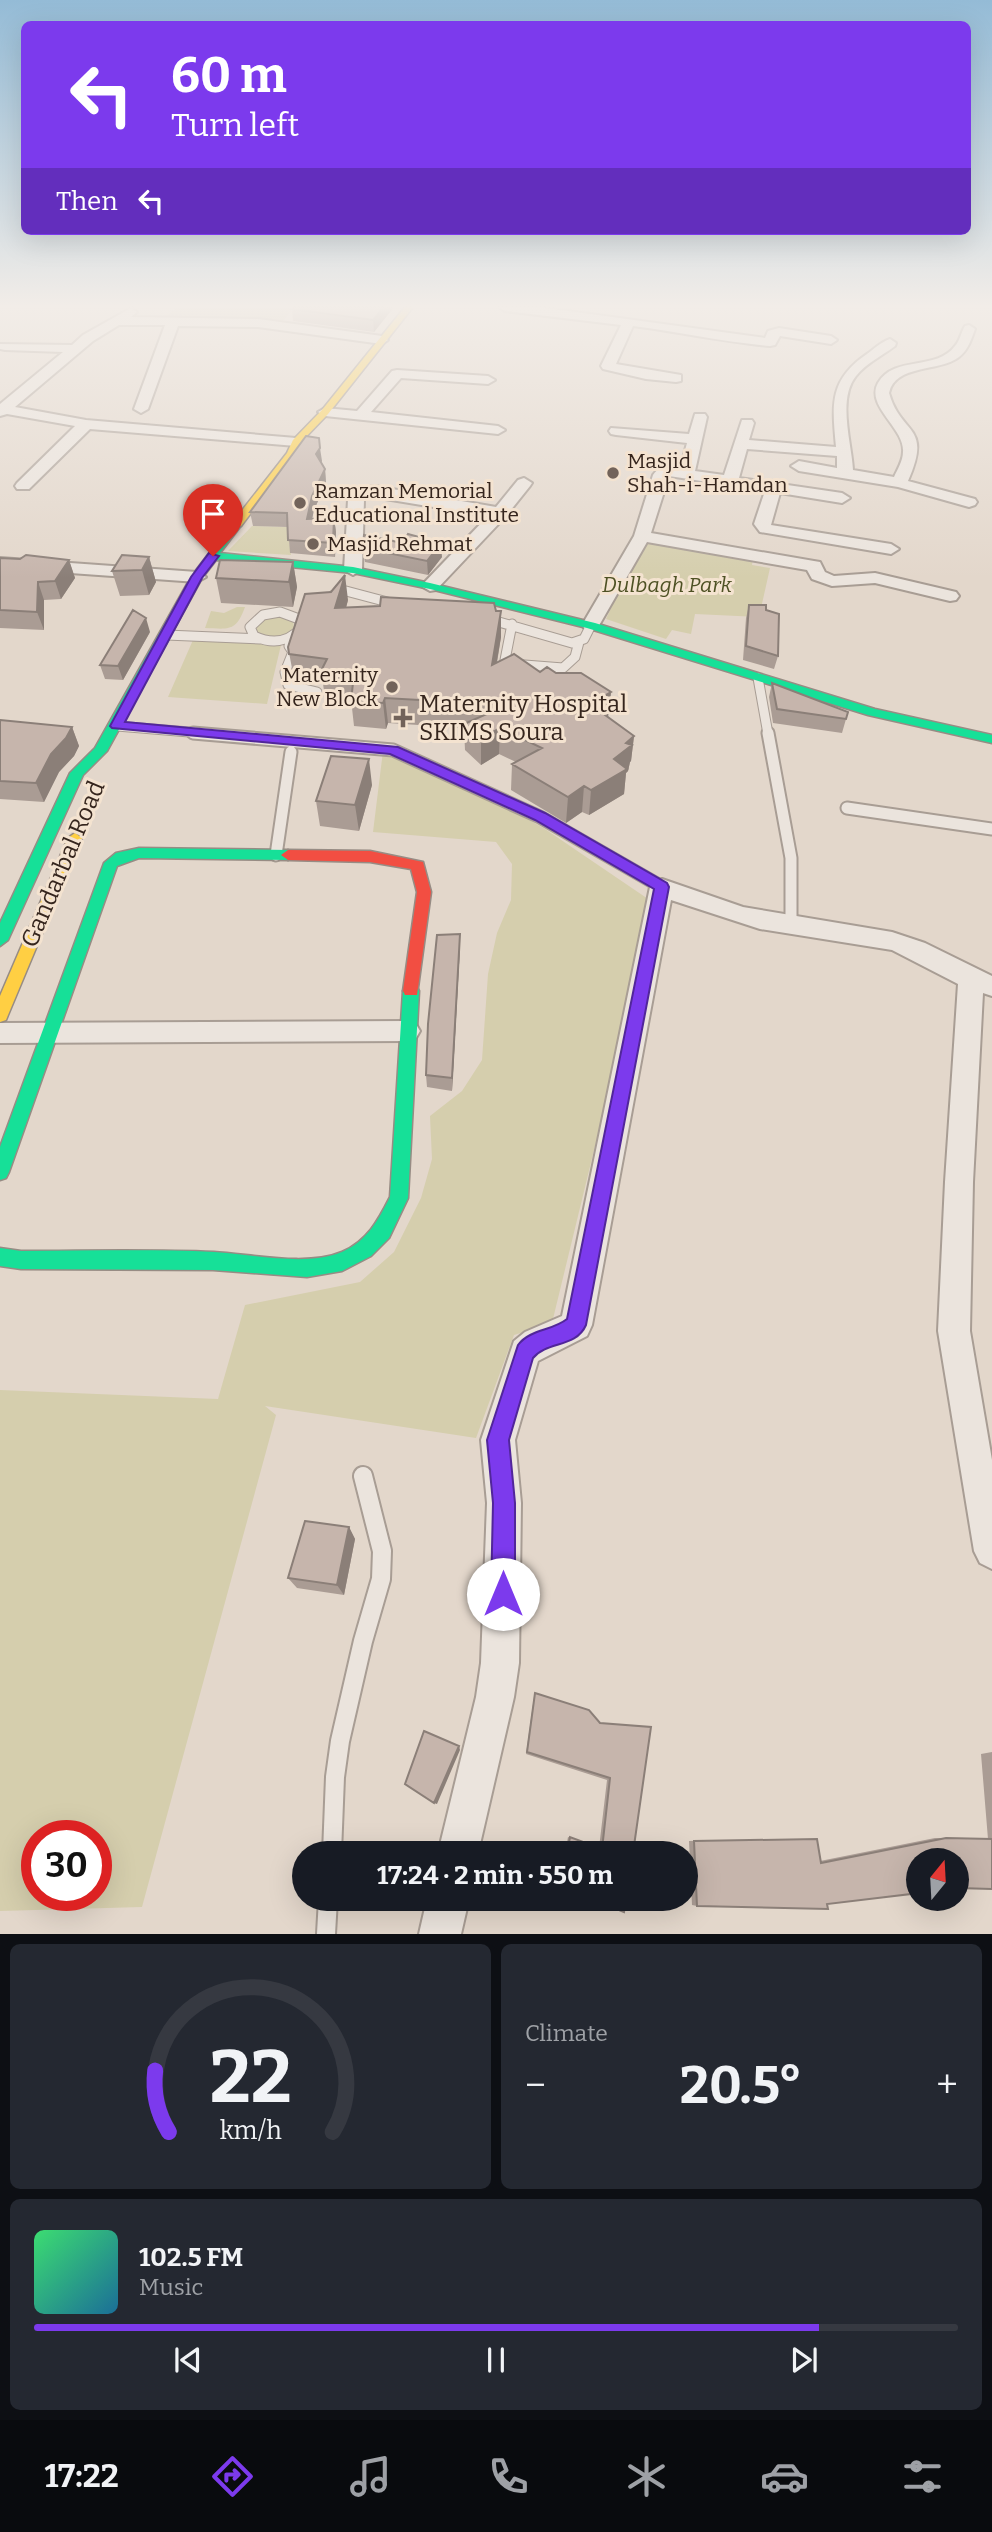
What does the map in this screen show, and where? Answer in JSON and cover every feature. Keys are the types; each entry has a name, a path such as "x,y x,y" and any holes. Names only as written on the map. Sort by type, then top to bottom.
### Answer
{"main road":[{"name":"Gandarbal Road","path":"0,940 77,773 100,751 116,726 197,577 292,453 296,442 337,397"},
{"path":"213,556 353,570 430,586 591,625 872,712 992,739"},
{"name":"Gandarbal Road","path":"100,751 103,776"},
{"name":"Gandarbal Road","path":"0,1015 81,823"},
{"path":"0,1172 108,867 113,861 139,853 364,856 398,859 418,866 424,878 423,898 407,1031 399,1199 395,1214 377,1238 355,1256 330,1266 306,1268 241,1262 21,1261 0,1257"}],"street":[{"path":"1,410 16,397"},
{"path":"141,409 145,397"},
{"path":"360,415 376,397"},
{"path":"841,397 845,472"},
{"path":"884,397 909,436 911,451 899,483"},
{"path":"1,410 86,424 296,442"},
{"path":"326,412 499,430"},
{"path":"687,472 700,417"},
{"path":"731,479 747,423"},
{"path":"23,486 86,424"},
{"path":"616,431 657,441 695,439"},
{"path":"741,444 846,452"},
{"path":"799,466 899,483 969,502"},
{"path":"591,625 642,536 661,475 658,467 842,498"},
{"path":"430,586 500,513 524,483"},
{"path":"775,486 762,524 766,529 891,549"},
{"path":"353,570 356,500 362,492 375,491 500,513"},
{"path":"642,536 814,566 818,575 832,581 875,578 950,596"},
{"path":"0,563 197,577"},
{"path":"461,1841 495,1697 500,1663 504,1503 498,1440 525,1352 531,1344 566,1332 576,1325 662,887 708,908 791,926 870,936 907,945 982,983 958,1182 954,1331 992,1551"},
{"path":"0,1033 407,1031"},
{"path":"440,1934 445,1911"}],"lane":[{"path":"329,603 332,596 346,591 400,605"},
{"path":"166,635 260,639 284,640 301,628 298,614 271,613 257,618 250,627 254,636 260,639"},
{"path":"474,616 512,624 563,641 579,642"},
{"path":"512,624 505,660 512,664 563,668 575,657 579,642 591,625"},
{"path":"284,640 293,652 285,672 288,685 317,692"},
{"path":"758,678 791,858 791,926"},
{"path":"116,726 393,750 540,817 662,887"},
{"path":"276,855 290,752"},
{"path":"848,808 992,829"},
{"path":"332,1841 335,1777 340,1741 363,1641 381,1579 382,1551 363,1476"},
{"path":"326,1934 327,1911"}],"green space":[{"path":"252,526 289,527 291,555 228,551"},
{"name":"Dulbagh Park","path":"643,538 753,557 752,565 770,568 759,617 695,614 691,634 672,630 666,639 606,619"},
{"path":"237,607 245,607 235,625 205,628 211,611 224,613"},
{"path":"279,615 293,620 294,627 286,634 266,636 257,631 256,627 261,620"},
{"path":"193,640 281,645 267,704 168,697"},
{"path":"383,751 480,792 545,829 654,903 552,1323 514,1335 476,1438 265,1406 276,1415 142,1907 112,1908 112,1820 21,1820 21,1910 0,1911 0,1390 218,1399 245,1305 360,1282 394,1252 421,1198 432,1159 430,1116 462,1091 482,1060 488,974 497,933 511,900 512,864 496,842 373,832"}],"building":[{"path":"306,436 319,438 320,448 316,454 325,469 312,496 307,519 334,518 333,543 288,540 287,513 250,512"},
{"path":"408,534 441,543 427,561 363,548 364,535 403,543"},
{"path":"26,555 69,560 55,581 38,582 37,612 0,610 0,558 20,559"},
{"path":"122,555 149,557 142,570 112,571"},
{"path":"220,560 293,562 289,582 216,578"},
{"path":"345,575 335,608 380,606 381,597 494,603 496,611 501,611 492,665 514,654 540,672 547,667 556,673 581,673 611,692 590,704 634,736 626,743 632,745 614,759 627,769 591,790 584,786 568,797 512,764 542,748 500,728 481,739 464,724 507,705 385,698 383,703 351,701 354,674 321,671 327,659 289,654 288,647 305,594 331,592"},
{"path":"749,605 766,605 766,610 779,614 778,656 746,646"},
{"path":"133,610 146,618 118,666 100,665"},
{"path":"772,683 848,712 846,719 777,709"},
{"path":"0,720 72,727 51,754 36,783 0,781"},
{"path":"331,756 369,759 355,805 316,801"},
{"path":"460,934 452,1078 426,1075 437,935"},
{"path":"305,1521 349,1527 337,1585 288,1578"},
{"path":"535,1693 589,1710 600,1723 651,1727 635,1841 603,1841 610,1778 527,1752"},
{"path":"424,1731 459,1746 434,1803 405,1784"},
{"path":"946,1838 992,1839 992,1889 970,1888 970,1848 906,1848 906,1895 827,1904 828,1909 698,1906 698,1841 694,1841 817,1839 821,1863"}],"traffic: fast":[{"path":"0,940 77,773 100,751 197,577 237,524"},
{"path":"213,556 353,570 430,586 591,625 872,712 992,739"},
{"path":"0,1172 111,863 121,857 139,853 288,855"},
{"path":"0,1257 21,1260 213,1261 307,1268 342,1262 364,1250 382,1232 399,1198 411,991"}],"traffic: slow":[{"path":"237,524 292,453 296,442 337,397"},
{"path":"0,1015 75,838"}],"traffic: jam":[{"path":"288,855 370,857 418,866 424,892 411,991"}],"place":[{"name":"Masjid Shah-i-Hamdan","path":"613,473"},
{"name":"Ramzan Memorial Educational Institute","path":"300,503"},
{"name":"Masjid Rehmat","path":"313,544"},
{"name":"Maternity New Block","path":"392,687"},
{"name":"Maternity Hospital SKIMS Soura","path":"403,718"}],"route":[{"path":"213,556 197,577 116,726 393,750 540,817 662,887 576,1325 566,1332 531,1344 525,1352 498,1440 504,1503 503,1594"}]}
